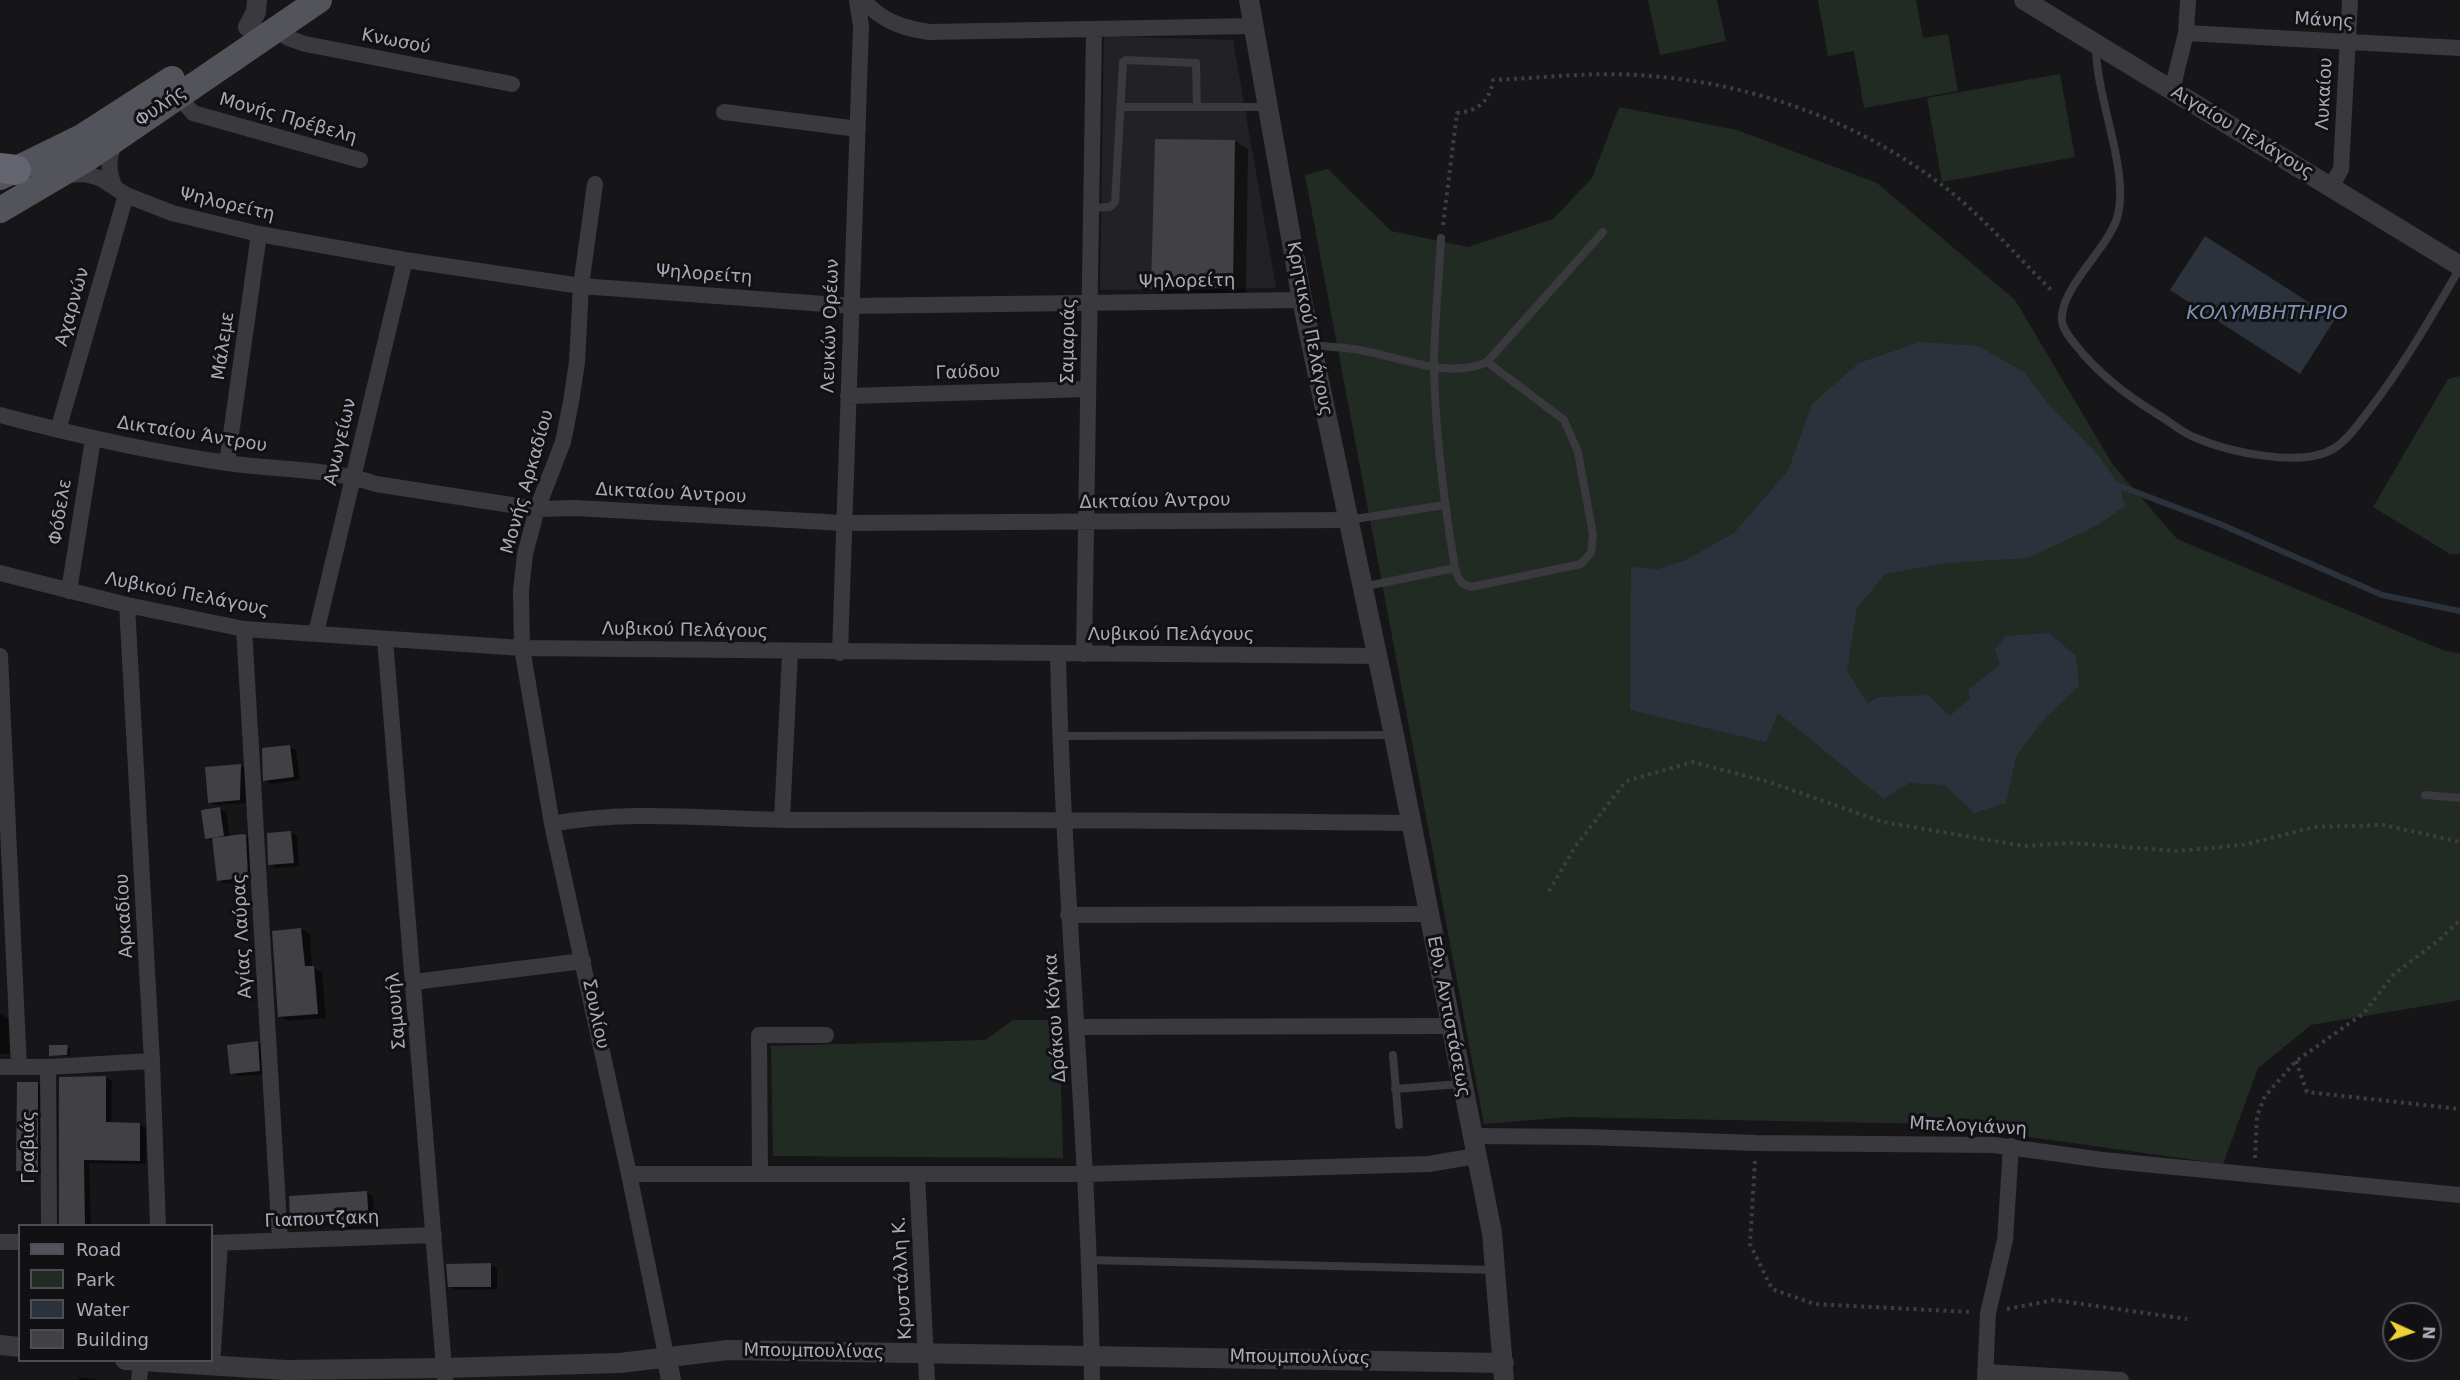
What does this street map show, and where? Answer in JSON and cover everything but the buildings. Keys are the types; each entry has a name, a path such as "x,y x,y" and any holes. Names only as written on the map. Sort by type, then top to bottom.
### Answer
{"main road":[{"name":"Φυλής","path":"5,172 82,137 289,0"},
{"name":"Φυλής","path":"0,210 125,132 319,0"}],"street":[{"path":"248,27 256,12 257,0"},
{"name":"Λευκών Ορέων","path":"840,653 861,26 857,0"},
{"path":"863,0 874,12 901,28 929,32 1254,26"},
{"name":"Κρητικού Πελάγους","path":"1249,0 1302,300 1377,656"},
{"name":"Αιγαίου Πελάγους","path":"2024,0 2460,267"},
{"path":"2172,90 2186,33 2188,0"},
{"name":"Λυκαίου","path":"2331,187 2341,169 2350,0"},
{"name":"Κνωσού","path":"275,29 288,38 305,45 512,84"},
{"name":"Σαμαριάς","path":"1084,654 1094,29"},
{"name":"Μάνης","path":"2186,33 2460,48"},
{"name":"Μονής Πρέβελη","path":"178,96 193,113 360,160"},
{"path":"724,112 858,129"},
{"path":"120,192 109,173 109,158 114,144 125,132"},
{"name":"Ψηλορείτη","path":"51,180 67,174 84,174 100,178 120,192 172,213 259,234 405,260 581,286 852,306 1302,300"},
{"name":"Μονής Αρκαδίου","path":"522,648 521,591 525,554 537,509 563,442 571,402 577,362 581,286 595,184"},
{"name":"Αχαρνών","path":"58,430 120,192"},
{"name":"Μάλεμε","path":"227,463 259,234"},
{"name":"Ανωγείων","path":"316,633 405,260"},
{"name":"Γαύδου","path":"848,396 1088,389"},
{"name":"Δικταίου Άντρου","path":"0,415 93,438 227,463 354,477 376,484 537,509 576,508 843,523 1348,520"},
{"name":"Φόδελε","path":"69,591 93,438"},
{"name":"Λυβικού Πελάγους","path":"0,573 127,605 244,629 522,648 840,653 1377,656"},
{"name":"Αρκαδίου","path":"127,605 152,1061 158,1224"},
{"name":"Αγίας Λαύρας","path":"244,629 280,1240"},
{"name":"Σαμουήλ","path":"385,639 444,1374"},
{"name":"Σουλίου","path":"522,648 552,824 629,1174 670,1380"},
{"path":"782,820 790,651"},
{"name":"Δράκου Κόγκα","path":"1058,654 1063,819 1085,1173 1092,1380"},
{"path":"0,656 19,1067"},
{"name":"Εθν. Αντιστάσεως","path":"1377,656 1497,1270 1504,1371"},
{"path":"552,824 590,817 1410,823"},
{"path":"1068,915 1428,914"},
{"path":"414,982 583,961"},
{"path":"1076,1027 1450,1026"},
{"path":"760,1174 759,1035 826,1035"},
{"path":"0,1067 48,1067 152,1061"},
{"name":"Γραβιάς","path":"48,1067 49,1224"},
{"name":"Μπελογιάννη","path":"1472,1136 2011,1146 2103,1160 2460,1195"},
{"path":"2011,1146 2006,1240 1988,1313 1985,1376 2121,1380"},
{"path":"629,1174 1085,1173 1429,1164 1476,1156"},
{"name":"Κρυστάλλη Κ.","path":"917,1174 927,1380"},
{"name":"Γιαπουτζακη","path":"216,1243 434,1235"},
{"path":"0,1242 18,1242"},
{"path":"213,1335 216,1243"},
{"path":"0,1345 18,1347"},
{"name":"Μπουμπουλίνας","path":"135,1368 212,1366 285,1375 444,1374 620,1363 728,1350 926,1354 1092,1354 1504,1371"},
{"path":"212,1362 212,1366"}],"lane":[{"path":"2096,44 2098,82 2118,167 2120,195 2117,218 2108,237 2064,303 2062,322 2074,343 2103,377 2126,395 2195,438 2257,455 2294,458 2322,454 2334,449 2350,435 2401,369 2460,267"},
{"path":"1091,208 1110,207 1115,202 1122,66 1126,60 1196,63 1197,107"},
{"path":"1121,107 1268,107"},
{"path":"1311,345 1359,350 1434,366 1476,367 1487,362 1603,232"},
{"path":"1441,238 1434,366 1445,505 1457,578 1463,585 1471,587 1581,564 1591,553 1593,535 1578,452 1564,420 1487,362"},
{"path":"1348,520 1445,505"},
{"path":"1362,587 1455,568"},
{"path":"1060,736 1394,735"},
{"path":"2425,795 2460,798"},
{"path":"1393,1055 1399,1125"},
{"path":"1395,1089 1461,1084"},
{"path":"1088,1260 1497,1270"}],"path":[{"path":"1441,238 1457,113 1476,108 1484,102 1493,80 1605,75 1669,78 1740,90 1779,101 1838,123 1879,143 1958,198 2064,303"},
{"path":"1549,891 1575,847 1626,781 1694,762 1769,782 1883,822 2024,846 2070,843 2177,851 2243,845 2315,827 2384,825 2439,835 2460,842"},
{"path":"2240,1173 2255,1158 2257,1116 2265,1096 2296,1061 2364,1013 2393,975 2439,940 2460,920"},
{"path":"2296,1061 2307,1092 2460,1109"},
{"path":"1756,1143 1750,1244 1772,1289 1814,1304 1988,1313 2054,1300 2187,1319"}],"shaded area":[{"path":"1104,36 1233,40 1276,288 1100,290"}],"green space":[{"path":"1648,0 1717,0 1726,41 1660,55"},
{"path":"1818,0 1916,0 1923,38 1948,34 1958,91 1864,108 1854,51 1828,56"},
{"path":"2060,74 2075,157 1942,182 1927,98"},
{"path":"1619,107 1737,130 1877,183 2015,300 2113,465 2177,539 2445,651 2460,653 2460,1000 2311,1025 2258,1068 2223,1164 1935,1124 1569,1117 1484,1124 1305,175 1328,169 1391,231 1468,247 1553,219 1592,178"},
{"path":"2460,376 2460,554 2450,554 2373,507 2448,379"},
{"path":"1013,1020 1059,1020 1063,1158 773,1156 771,1046 985,1040"}],"water":[{"name":"ΚΟΛΥΜΒΗΤΗΡΙΟ","path":"2205,236 2335,319 2300,374 2170,290"},
{"path":"1920,342 1978,346 2024,372 2050,406 2097,454 2120,486 2125,506 2096,526 2028,558 1946,563 1885,574 1857,608 1847,671 1868,704 1879,697 1928,695 1950,716 1970,698 1968,690 2000,665 1995,649 2006,636 2049,633 2076,656 2079,686 2047,716 2016,756 2006,803 1974,813 1945,785 1909,783 1884,799 1778,713 1766,742 1630,710 1631,567 1658,569 1686,560 1734,533 1788,471 1812,404 1859,363"}],"waterway":[{"path":"2120,486 2220,524 2382,595 2460,611"}]}
